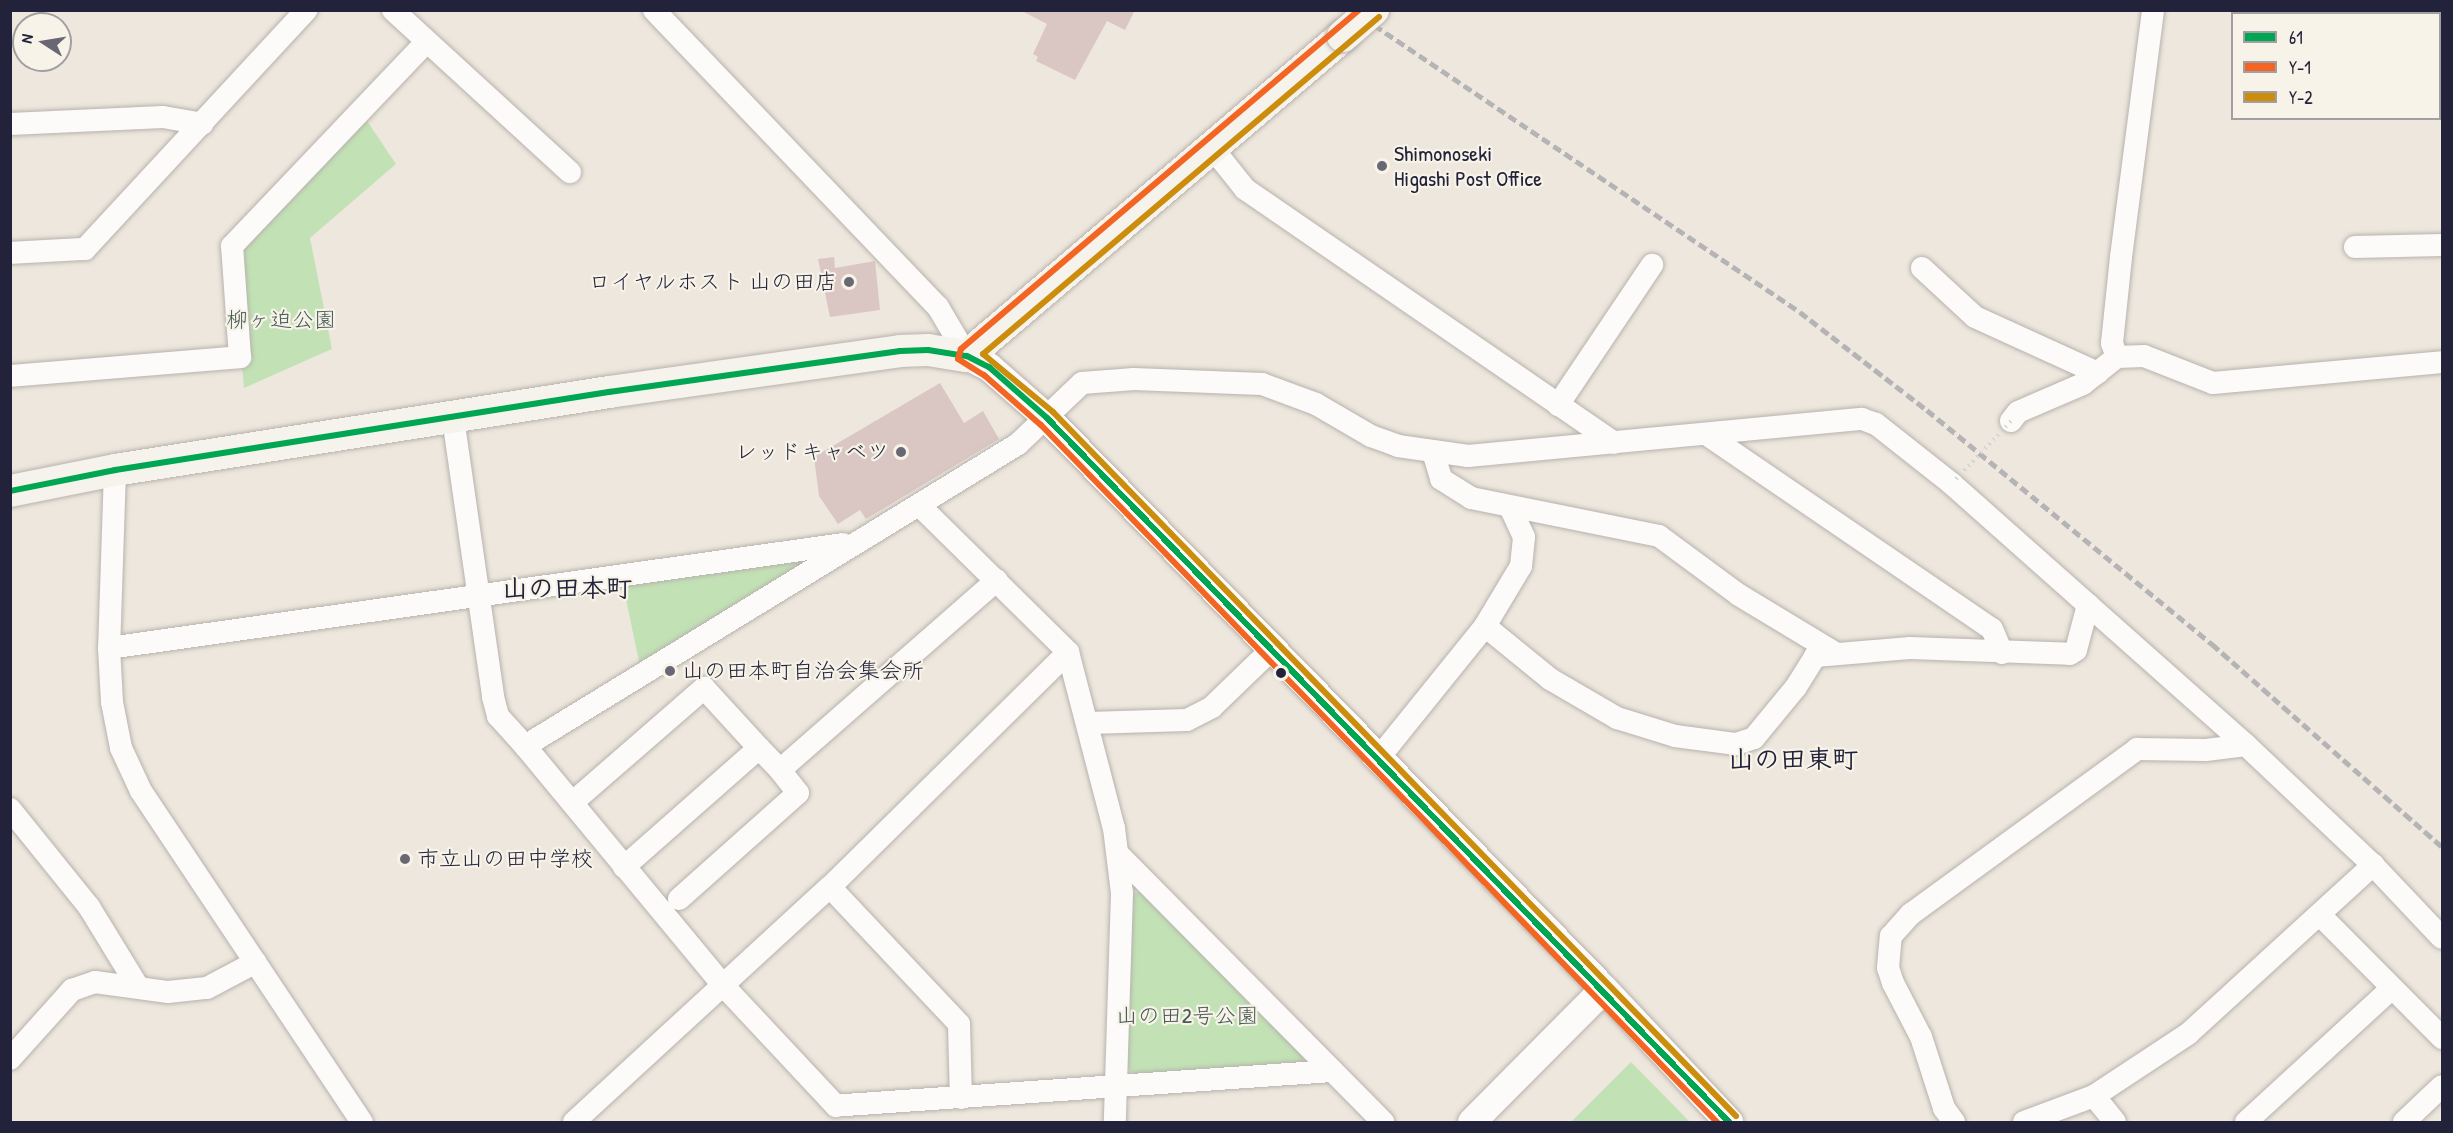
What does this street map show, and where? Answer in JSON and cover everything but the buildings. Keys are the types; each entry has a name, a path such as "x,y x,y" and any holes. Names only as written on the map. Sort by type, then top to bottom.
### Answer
{"main road":[{"path":"10,491 115,470 900,351 928,350 968,356 1373,10"}],"street":[{"path":"10,253 85,249 306,10"},
{"path":"393,10 570,172"},
{"path":"654,10 938,306 968,356 989,367 1047,418 1270,651 1604,989 1729,1122"},
{"path":"2117,357 2112,343 2153,10"},
{"path":"10,376 240,357 232,246 426,42"},
{"path":"10,124 163,117 202,124"},
{"path":"1213,149 1245,189 1614,443"},
{"path":"2355,247 2442,245"},
{"path":"1558,405 1652,265"},
{"path":"1922,268 1975,316 2097,373"},
{"path":"2011,421 2018,412 2083,384 2117,357 2144,356 2213,383 2442,362"},
{"path":"525,746 854,542 920,506 1018,444 1082,383 1134,379 1244,382 1287,391 1371,436 1433,452 1468,456 1862,419 1884,430 1954,482 2246,745 2373,865 2442,938"},
{"path":"453,418 477,598 498,716 573,802 722,984 836,1114 960,1098 1332,1071"},
{"path":"1706,434 1992,629 2002,653"},
{"path":"1433,452 1441,479 1471,498 1511,509 1659,536 1739,595 1835,653"},
{"path":"115,470 109,648 112,702 121,748 141,791 362,1122"},
{"path":"920,506 1068,652 1088,723 1118,855 1122,893 1115,1122"},
{"path":"1377,760 1485,626 1521,566 1525,549 1521,525 1511,509"},
{"path":"109,648 477,598 854,542"},
{"path":"780,770 997,580"},
{"path":"1485,626 1550,679 1617,718 1675,736 1736,744 1754,738 1796,687 1815,656 1910,648 2070,654 2076,650 2088,605"},
{"path":"1088,723 1187,720 1212,707 1270,651"},
{"path":"574,1122 830,887 1068,652"},
{"path":"573,802 705,688 798,793 679,899"},
{"path":"1954,1122 1944,1108 1921,1037 1893,983 1888,968 1891,936 1911,914 2137,749 2206,750 2246,745"},
{"path":"624,867 759,748"},
{"path":"10,809 89,907 138,987"},
{"path":"1118,855 1383,1122"},
{"path":"2024,1122 2094,1096 2206,1020 2373,865"},
{"path":"830,887 959,1024 960,1098"},
{"path":"2321,915 2442,1038"},
{"path":"10,1059 72,990 95,982 168,992 207,988 256,962"},
{"path":"2246,1122 2392,988"},
{"path":"1472,1122 1604,989"},
{"path":"2404,1122 2442,1086"},
{"path":"2094,1096 2115,1122"}],"path":[{"path":"1954,482 2011,421"}],"green space":[{"name":"柳ヶ迫公園","path":"359,109 396,164 310,238 332,349 244,388 232,246"},
{"path":"805,559 805,563 640,666 623,585"},
{"name":"山の田2号公園","path":"1142,891 1304,1054 1302,1065 1135,1076 1128,1067 1132,894"},
{"path":"1631,1062 1690,1122 1571,1122"}],"railway":[{"path":"1352,10 1800,312 1927,410 2212,644 2442,847"}],"transit line":[{"name":"Y-1","path":"1359,10 961,349 958,359 984,375 1041,425 1717,1122"},
{"name":"Y-2","path":"1379,17 983,354 1053,412 1736,1116"},
{"name":"61","path":"10,491 115,470 609,392 900,351 928,350 967,356 989,367 1047,418 1729,1122"}],"place":[{"name":"Shimonoseki Higashi Post Office","path":"1382,166"},
{"name":"ロイヤルホスト 山の田店","path":"849,282"},
{"name":"レッドキャベツ","path":"901,452"},
{"name":"山の田本町自治会集会所","path":"670,671"},
{"name":"市立山の田中学校","path":"405,859"}],"district":[{"name":"山の田本町","path":"567,588"},
{"name":"山の田東町","path":"1793,759"}]}
